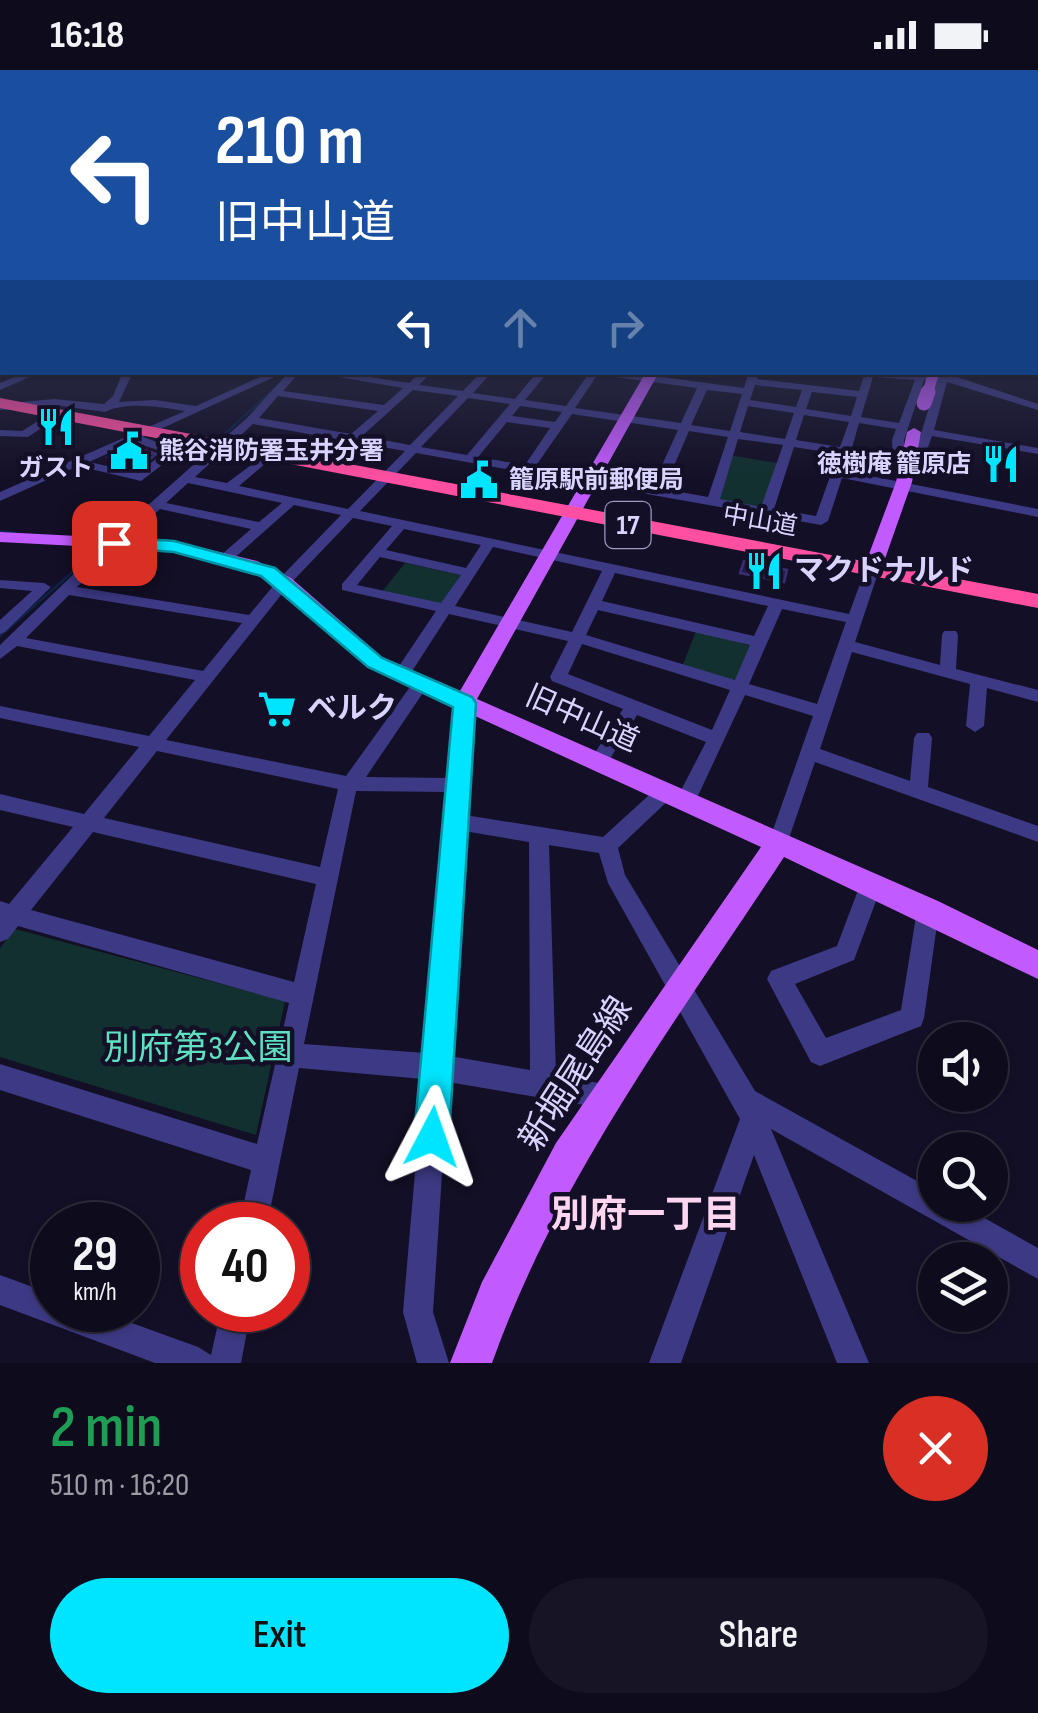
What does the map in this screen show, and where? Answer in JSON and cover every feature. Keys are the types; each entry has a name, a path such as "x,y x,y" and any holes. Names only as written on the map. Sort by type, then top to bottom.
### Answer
{"highway":[{"name":"中山道","path":"4,405 117,425 141,435 210,450 269,456 385,477 1038,601"}],"main road":[{"path":"464,703 651,376"},
{"path":"872,570 924,403 938,377"},
{"name":"旧中山道","path":"0,537 174,546 226,558 284,582 350,644 411,680 928,910 1038,964"},
{"name":"新堀尾島線","path":"471,1363 536,1214 608,1096 778,844"}],"street":[{"path":"0,387 29,375"},
{"path":"117,425 110,406 126,375"},
{"path":"0,497 273,375"},
{"path":"0,654 66,590 107,542 188,480 210,450 251,420 292,375"},
{"path":"354,438 424,375"},
{"path":"300,995 5,919 284,582 484,375"},
{"path":"470,459 540,375"},
{"path":"528,470 595,375"},
{"path":"251,420 821,521 870,375 920,381 938,377 1038,404"},
{"path":"370,376 411,386 626,419 906,458"},
{"path":"651,376 704,386 808,388 862,395"},
{"path":"915,430 938,377"},
{"path":"915,430 920,381"},
{"path":"656,493 704,386"},
{"path":"749,387 799,410 1038,451"},
{"path":"712,503 749,387"},
{"path":"766,512 808,388"},
{"path":"278,392 386,409"},
{"path":"4,405 155,403 197,408"},
{"path":"0,433 24,435 57,414"},
{"path":"505,418 557,426"},
{"path":"141,435 172,451 210,450"},
{"path":"74,462 141,477 172,451"},
{"path":"229,488 269,456"},
{"path":"838,473 896,491 1038,513"},
{"path":"188,480 857,620"},
{"path":"226,558 291,500"},
{"path":"160,505 262,527"},
{"path":"402,523 347,587 578,638 825,713"},
{"path":"258,1202 300,995 350,784 411,680 446,609 490,542"},
{"path":"378,552 470,573"},
{"path":"610,567 558,677 717,739"},
{"path":"778,844 872,570"},
{"path":"0,584 44,588 0,629"},
{"path":"66,590 253,620"},
{"path":"456,822 607,846 676,796 717,739 776,602"},
{"path":"594,604 759,642"},
{"path":"948,672 950,635"},
{"path":"15,641 207,676"},
{"path":"849,646 1038,696"},
{"path":"975,726 979,680"},
{"path":"433,1363 418,1312 464,703"},
{"path":"598,762 633,707"},
{"path":"0,712 350,784 459,785"},
{"path":"918,791 923,738"},
{"path":"812,753 1038,834"},
{"path":"0,802 327,878"},
{"path":"540,836 543,1082"},
{"path":"607,846 615,877 682,984 750,1109 852,1363"},
{"path":"871,885 846,953 779,979 820,1052 912,1018 928,910"},
{"path":"288,1056 437,1067 608,1096"},
{"path":"0,1077 266,1161"},
{"path":"750,1109 1038,1264"},
{"path":"664,1363 750,1109"},
{"path":"0,1290 30,1301"},
{"path":"113,1332 198,1363"},
{"path":"226,1363 232,1332"}],"green space":[{"path":"729,455 778,463 763,508 718,502"},
{"path":"405,563 461,575 443,604 381,593"},
{"path":"696,631 752,646 736,680 682,667"},
{"name":"別府第3公園","path":"15,929 285,1001 256,1135 0,1057 0,948"}],"building":[{"name":"熊谷消防署玉井分署","path":"133,446 156,454 144,464 109,457"},
{"name":"マクドナルド","path":"744,561 787,570 784,582 740,573"}],"waterway":[{"path":"0,385 8,381 9,375"},
{"path":"217,441 273,390"},
{"path":"193,466 211,448"},
{"path":"110,538 141,512"},
{"path":"0,531 15,533"},
{"path":"0,636 103,545"}],"place":[{"name":"ガスト","path":"56,427"},
{"name":"熊谷消防署玉井分署","path":"129,451"},
{"name":"徳樹庵 籠原店","path":"1001,464"},
{"name":"籠原駅前郵便局","path":"479,480"},
{"name":"マクドナルド","path":"764,571"},
{"name":"ベルク","path":"277,709"}],"district":[{"name":"別府一丁目","path":"646,1215"}],"route":[{"path":"114,543 174,546 268,572 375,662 464,703 432,1137"}]}
